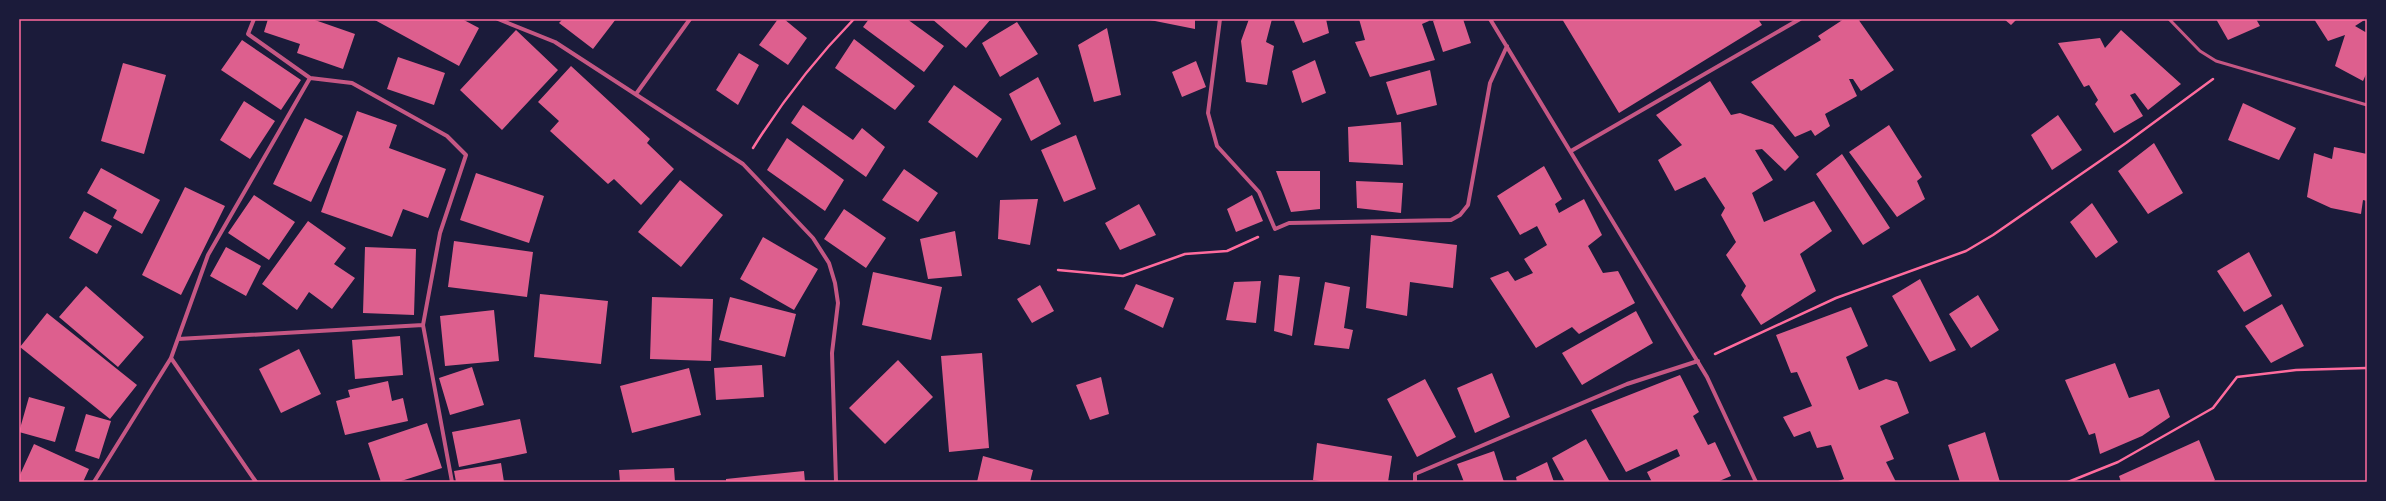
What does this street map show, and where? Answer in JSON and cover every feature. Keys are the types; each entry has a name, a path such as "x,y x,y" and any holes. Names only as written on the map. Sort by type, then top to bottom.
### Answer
{"street":[{"path":"254,19 248,34 310,78 352,83 447,136 466,155 440,232 423,325 452,482"},
{"path":"498,19 555,42 743,164 813,238 829,263 836,283 838,303 832,353 836,482"},
{"path":"636,94 690,19"},
{"path":"1220,19 1208,113 1217,146 1259,192 1275,229 1289,222 1451,220 1460,215 1468,205 1490,83 1507,46"},
{"path":"1490,19 1698,361 1756,482"},
{"path":"1571,151 1800,19"},
{"path":"94,482 172,358 208,255 310,78"},
{"path":"178,339 423,325"},
{"path":"172,358 256,482"},
{"path":"1415,482 1415,474 1559,412 1626,384 1698,361"}],"lane":[{"path":"2169,19 2200,51 2216,61 2367,105"}],"path":[{"path":"743,164 775,114 819,55 854,19"},
{"path":"1698,361 1836,298 1966,251 1993,235 2126,143 2220,74 2237,67"},
{"path":"1058,270 1123,276 1184,254 1227,251 1275,229"},
{"path":"2068,482 2118,462 2213,408 2237,377 2296,370 2367,368"}],"building":[{"path":"268,19 312,19 355,34 343,69 297,53 300,44 264,32"},
{"path":"373,19 462,19 479,28 459,66"},
{"path":"563,19 616,19 593,49 559,23"},
{"path":"778,19 784,19 807,38 788,65 759,45"},
{"path":"869,19 907,19 944,46 924,72 863,27"},
{"path":"932,19 991,19 966,48"},
{"path":"1195,19 1195,29 1150,20"},
{"path":"1249,19 1272,19 1266,42 1274,46 1267,85 1246,82 1241,41"},
{"path":"1298,19 1326,19 1329,33 1303,43 1294,21"},
{"path":"1359,19 1428,19 1429,21 1422,24 1435,60 1370,77 1355,42 1365,40"},
{"path":"1439,19 1463,19 1471,43 1443,52 1433,21"},
{"path":"1562,19 1758,19 1762,25 1619,113"},
{"path":"1844,19 1858,19 1894,70 1861,91 1853,79 1849,79 1857,96 1825,114 1830,126 1815,136 1811,130 1795,137 1751,82 1821,40 1818,36"},
{"path":"2004,19 2017,19 2011,25"},
{"path":"2216,19 2256,19 2260,26 2228,40"},
{"path":"2314,19 2366,19 2355,26 2367,33 2367,72 2363,81 2335,66 2345,35 2328,41"},
{"path":"1017,22 1038,54 1000,77 982,43"},
{"path":"1107,28 1121,95 1094,102 1078,45"},
{"path":"516,30 558,70 502,130 460,90"},
{"path":"2121,30 2181,84 2148,110 2135,93 2130,95 2143,116 2114,133 2095,104 2098,100 2089,85 2084,87 2058,43 2100,38 2105,48"},
{"path":"854,39 915,86 895,110 835,68"},
{"path":"242,40 301,80 281,110 221,70"},
{"path":"739,53 759,65 738,105 716,90"},
{"path":"398,57 445,73 434,105 387,89"},
{"path":"1315,60 1326,93 1302,103 1292,71"},
{"path":"1196,61 1206,87 1182,97 1172,72"},
{"path":"123,63 166,75 144,154 101,141"},
{"path":"571,66 650,139 647,143 674,169 641,205 614,179 608,184 550,131 559,121 538,102"},
{"path":"1430,70 1437,105 1397,115 1386,82"},
{"path":"1038,77 1061,124 1031,141 1009,94"},
{"path":"1710,81 1731,115 1740,113 1773,125 1799,157 1785,171 1762,149 1755,150 1773,180 1752,193 1764,222 1814,201 1832,231 1800,254 1816,291 1761,325 1741,295 1746,286 1726,255 1736,242 1721,215 1725,208 1705,177 1675,191 1658,160 1682,145 1656,115"},
{"path":"954,85 1002,119 977,158 928,122"},
{"path":"244,101 275,121 250,159 220,140"},
{"path":"2243,103 2296,128 2279,160 2228,140"},
{"path":"803,105 853,140 862,128 885,147 866,177 791,123"},
{"path":"357,111 397,125 389,148 446,169 428,218 403,209 392,237 321,212"},
{"path":"2058,115 2082,150 2052,170 2031,135"},
{"path":"305,118 343,136 311,202 273,184"},
{"path":"1401,122 1403,165 1349,162 1348,127"},
{"path":"1889,125 1922,177 1917,181 1925,199 1897,217 1849,152"},
{"path":"1076,135 1096,189 1064,202 1041,150"},
{"path":"787,138 844,180 825,211 767,170"},
{"path":"2154,143 2183,193 2148,214 2118,171"},
{"path":"2334,147 2367,154 2367,201 2363,200 2361,214 2331,208 2307,197 2314,153 2332,159"},
{"path":"1842,154 1890,228 1863,245 1816,174"},
{"path":"1544,166 1562,199 1555,204 1559,213 1584,199 1602,235 1588,246 1603,273 1618,271 1635,303 1579,334 1572,327 1536,348 1490,278 1508,271 1515,281 1533,273 1524,259 1547,245 1537,226 1520,235 1497,196"},
{"path":"101,168 160,200 142,234 113,218 117,210 87,193"},
{"path":"904,169 938,193 918,222 882,200"},
{"path":"1276,171 1320,171 1320,209 1291,212"},
{"path":"476,173 544,196 529,243 460,220"},
{"path":"680,180 723,215 681,267 638,232"},
{"path":"1356,181 1403,183 1401,213 1357,208"},
{"path":"185,187 225,206 181,295 142,275"},
{"path":"254,195 295,222 269,260 228,233"},
{"path":"1252,195 1263,221 1236,232 1227,209"},
{"path":"1038,199 1030,245 998,239 1000,200"},
{"path":"2092,203 2118,242 2096,258 2070,222"},
{"path":"1139,204 1156,235 1120,250 1105,223"},
{"path":"844,209 886,238 866,268 824,239"},
{"path":"84,211 112,226 97,254 69,238"},
{"path":"308,221 346,248 334,264 355,278 332,309 309,292 297,310 262,284"},
{"path":"955,231 962,276 928,279 920,239"},
{"path":"1371,235 1457,245 1453,288 1410,282 1407,316 1366,308"},
{"path":"763,237 818,269 794,310 740,279"},
{"path":"454,241 533,252 527,297 448,287"},
{"path":"226,247 261,266 246,296 210,276"},
{"path":"365,247 416,249 414,315 363,313"},
{"path":"2249,252 2272,296 2244,312 2217,271"},
{"path":"873,272 942,287 931,340 862,325"},
{"path":"1279,275 1300,277 1292,336 1274,331"},
{"path":"1920,279 1956,350 1930,362 1892,296"},
{"path":"1261,281 1256,323 1226,320 1234,282"},
{"path":"1325,282 1350,287 1344,328 1353,330 1349,349 1314,345"},
{"path":"1136,284 1174,298 1163,328 1124,309"},
{"path":"1040,285 1054,311 1032,323 1017,299"},
{"path":"86,286 144,337 118,367 59,317"},
{"path":"540,294 608,301 601,364 534,357"},
{"path":"1978,295 1999,330 1971,348 1949,314"},
{"path":"652,297 713,299 711,361 650,359"},
{"path":"730,297 796,314 785,357 719,340"},
{"path":"2282,304 2304,346 2271,363 2245,326"},
{"path":"1851,307 1868,346 1846,357 1859,390 1886,379 1897,382 1909,413 1880,426 1894,459 1886,462 1896,482 1835,482 1844,479 1831,445 1817,448 1810,431 1794,437 1783,417 1812,406 1797,372 1791,373 1776,335"},
{"path":"494,310 499,361 445,366 440,316"},
{"path":"1636,311 1653,343 1582,385 1562,353"},
{"path":"47,313 137,385 110,419 20,347"},
{"path":"400,336 403,375 355,379 352,340"},
{"path":"299,349 321,394 281,413 259,369"},
{"path":"982,353 989,448 949,452 941,356"},
{"path":"898,360 933,397 885,444 849,408"},
{"path":"2115,363 2129,398 2159,389 2170,417 2142,436 2100,454 2095,433 2089,435 2065,380"},
{"path":"762,365 764,397 716,400 714,368"},
{"path":"472,367 484,405 450,415 439,378"},
{"path":"689,368 701,415 632,433 620,386"},
{"path":"1492,373 1510,417 1475,433 1457,388"},
{"path":"1680,375 1699,412 1693,416 1708,445 1715,442 1731,476 1717,482 1652,482 1647,472 1680,456 1677,449 1626,472 1591,410"},
{"path":"1101,377 1109,414 1090,420 1076,385"},
{"path":"1425,379 1456,437 1417,457 1387,399"},
{"path":"388,381 392,401 403,398 408,421 345,435 336,401 350,397 348,390"},
{"path":"29,397 65,407 55,442 19,432"},
{"path":"86,414 111,421 99,459 75,451"},
{"path":"520,419 527,453 459,467 452,432"},
{"path":"427,423 442,468 398,482 381,482 368,443"},
{"path":"1985,432 2000,482 1960,482 1948,445"},
{"path":"1586,439 1610,482 1565,482 1552,458"},
{"path":"2199,440 2215,480 2212,482 2121,482 2119,476"},
{"path":"1317,443 1392,456 1388,482 1328,482 1313,480"},
{"path":"34,444 89,469 83,482 19,482 19,477"},
{"path":"1494,451 1504,482 1464,482 1457,464"},
{"path":"983,456 1033,470 1030,482 977,482"},
{"path":"1547,462 1554,482 1517,482 1516,477"},
{"path":"501,463 504,482 456,482 454,471"},
{"path":"674,468 675,482 620,482 619,470"},
{"path":"804,471 805,482 726,482 726,479"}]}
